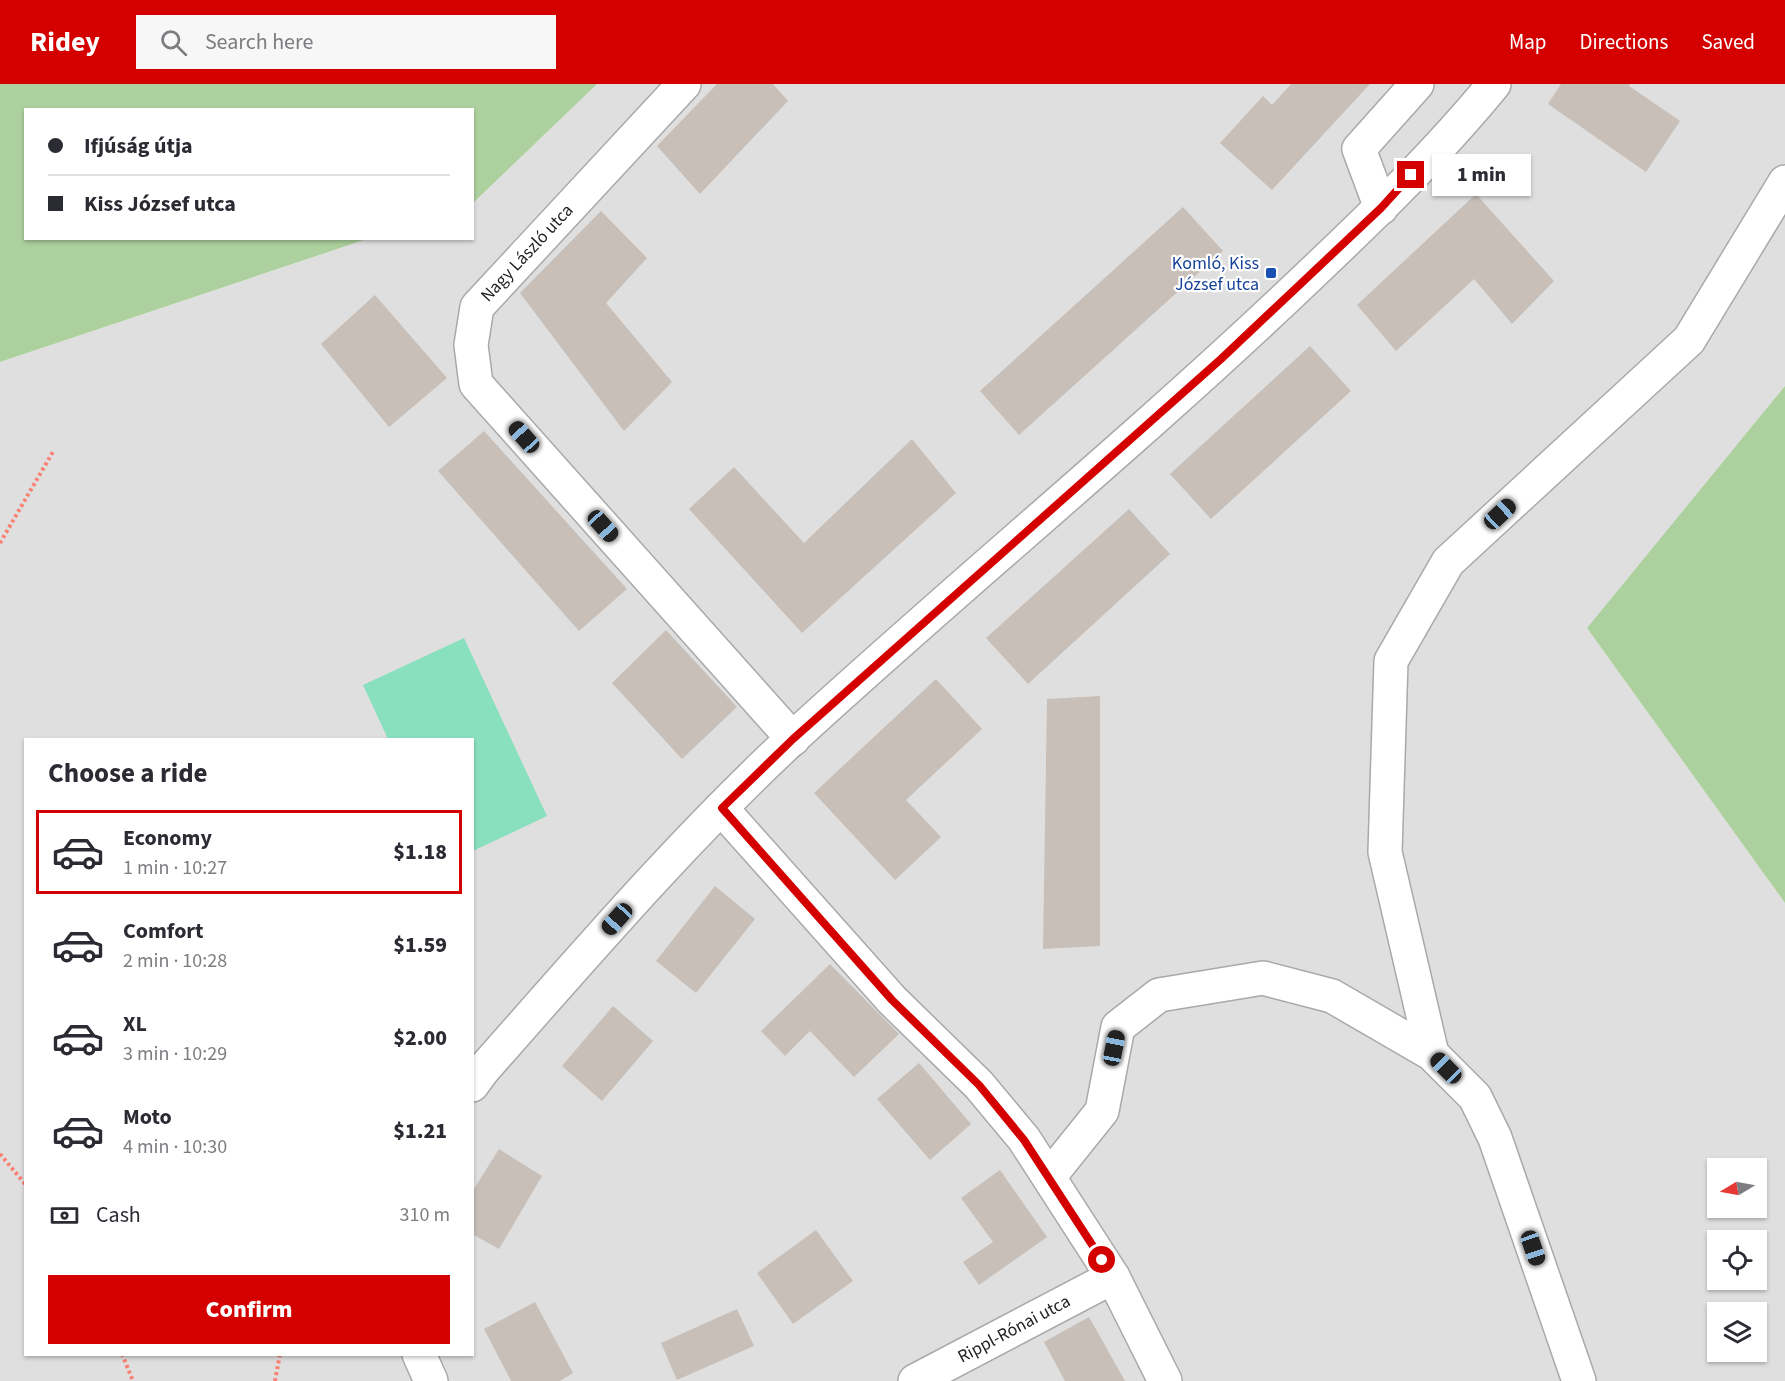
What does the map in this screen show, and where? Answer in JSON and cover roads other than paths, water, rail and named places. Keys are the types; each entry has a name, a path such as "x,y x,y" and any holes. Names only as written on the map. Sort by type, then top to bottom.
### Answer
{"street":[{"name":"Nagy László utca","path":"684,84 477,307 471,345 476,384 793,739"},
{"path":"1381,208 1359,149 1417,84"},
{"path":"474,1082 632,902 722,808 793,739 1221,359 1381,208 1494,84"},
{"path":"1432,1054 1385,852 1391,661 1448,562 1689,340 1785,182"},
{"path":"722,808 892,1000 979,1085 1024,1140 1113,1277 1165,1381"},
{"path":"1049,1178 1102,1111 1118,1027 1159,995 1263,978 1332,996 1432,1054 1475,1097 1495,1137 1579,1381"},
{"name":"Rippl-Rónai utca","path":"915,1381 1113,1277"},
{"path":"420,1356 431,1381"}],"place":[{"name":"Komló, Kiss József utca","path":"1271,273"}]}
